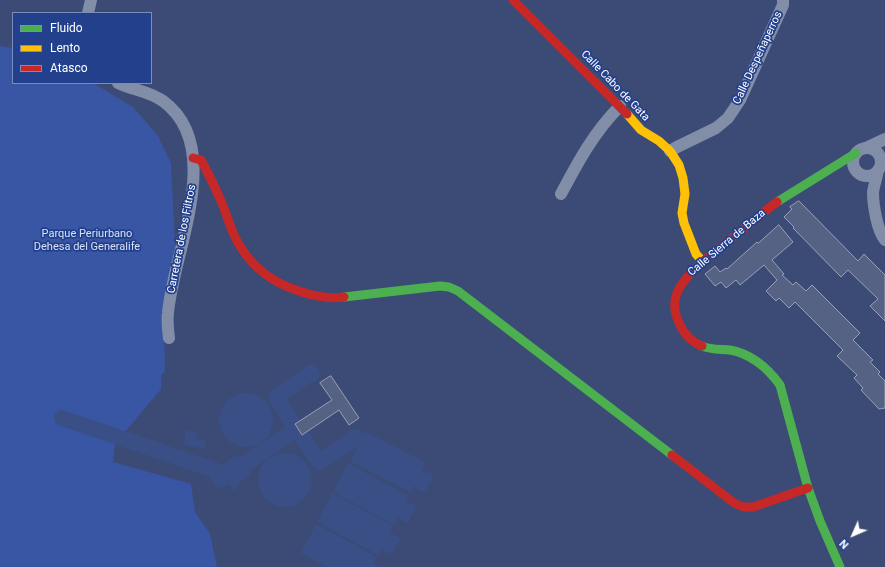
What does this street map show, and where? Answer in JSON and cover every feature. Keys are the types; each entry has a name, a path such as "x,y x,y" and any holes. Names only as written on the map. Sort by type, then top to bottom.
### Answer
{"street":[{"path":"88,12 91,0"},
{"name":"Calle Cabo de Gata","path":"513,0 620,106 641,130 659,141 670,151 679,165 684,178 685,194 682,213 684,223 696,254 702,262"},
{"name":"Calle Despeñaperros","path":"670,151 716,128 728,118 740,100 783,0"},
{"name":"Carretera de los Filtros","path":"121,84 149,94 163,101 175,112 184,126 190,140 193,158 194,191 168,314 169,338"},
{"path":"561,194 585,150 600,128 620,106"},
{"path":"873,191 853,165 853,160 861,150 885,139"},
{"path":"861,150 874,150 880,161 873,191 876,219 885,240"},
{"name":"Calle Sierra de Baza","path":"840,567 820,521 808,488 780,385 771,373 758,361 743,353 728,350 709,349 698,345 688,337 681,328 676,317 675,304 677,293 684,280 702,262 776,203 861,150"},
{"path":"835,167 871,175 879,167 885,154"},
{"path":"193,158 201,160 237,241 249,259 263,273 279,284 298,292 317,297 335,298 449,286 458,291 734,503 743,507 754,507 808,488"}],"green space":[{"name":"Parque Periurbano Dehesa del Generalife","path":"0,46 12,48 12,84 95,84 133,107 158,136 171,163 175,246 164,318 165,371 161,376 161,389 115,444 113,462 191,484 195,512 210,534 217,567 0,567"}],"shaded area":[{"path":"246,393 256,395 265,401 271,410 273,420 271,430 265,439 256,445 246,447 236,445 227,439 221,430 219,420 221,410 227,401 236,395"},
{"path":"186,430 197,432 196,438 206,440 204,449 184,445"},
{"path":"365,431 426,463 422,471 425,473 431,473 433,477 431,483 428,484 427,490 421,492 414,486 411,493 350,461"},
{"path":"280,453 290,453 300,457 308,465 312,475 312,485 308,495 300,503 290,507 280,507 270,503 262,495 258,485 258,475 262,465 270,457"},
{"path":"238,454 252,474 236,485 238,488 234,491 218,468"},
{"path":"348,463 409,496 406,502 414,505 416,510 411,515 410,521 405,523 398,517 394,525 333,492"},
{"path":"332,493 393,526 390,533 399,537 400,541 394,552 389,554 381,548 378,555 317,522"},
{"path":"316,524 377,557 373,564 382,567 327,567 301,553"}],"building":[{"path":"799,201 858,261 864,254 885,275 885,321 870,306 878,299 848,270 841,277 784,217 792,209 790,207"},
{"path":"779,225 793,242 772,260 784,274 782,275 793,285 796,282 806,291 812,285 860,333 853,340 873,360 870,362 880,372 878,374 885,381 885,408 879,409 861,390 863,388 854,378 857,375 837,356 843,350 795,302 789,308 779,298 776,301 766,291 777,280 764,265 740,285 736,280 726,288 721,282 715,286 705,274 715,266 720,272 726,268 727,269 757,242 758,243"},
{"path":"331,376 359,418 349,425 339,410 302,435 295,424 332,400 320,383"}],"waterway":[{"path":"312,374 311,373 276,397 319,462 356,438 355,437"},
{"path":"62,418 215,470 221,480 297,429"}],"traffic: fast":[{"path":"777,202 856,153"},
{"path":"344,297 440,286 449,287 458,291 672,455"},
{"path":"702,346 712,349 730,350 752,358 770,372 780,385 808,488 820,521 840,567"}],"traffic: slow":[{"path":"627,114 641,130 659,141 670,151 679,165 683,178 685,194 682,213 684,223 696,254 703,262"}],"traffic: jam":[{"path":"513,0 627,114"},
{"path":"193,158 201,160 219,196 239,245 260,270 278,282 304,293 315,296 338,298 344,297"},
{"path":"702,346 695,343 686,335 677,317 675,301 681,285 703,261 777,202"},
{"path":"672,455 734,503 743,507 753,507 808,488"}]}
